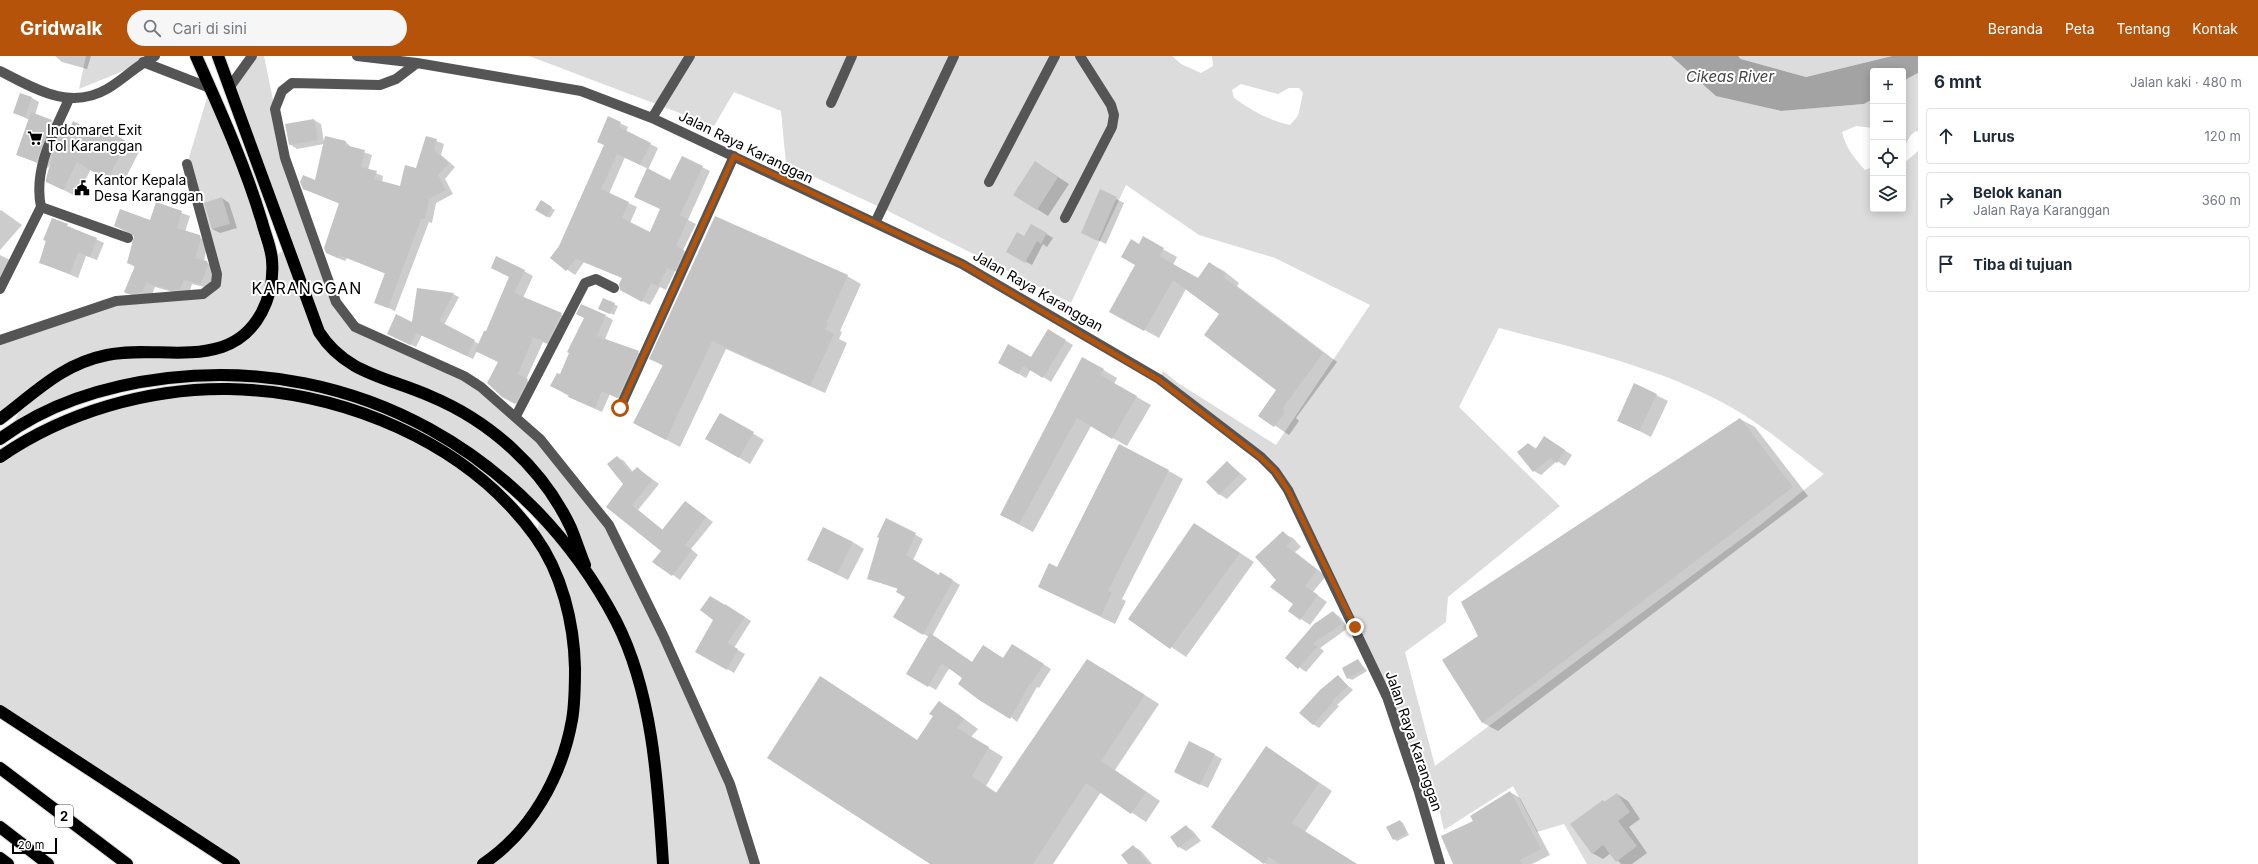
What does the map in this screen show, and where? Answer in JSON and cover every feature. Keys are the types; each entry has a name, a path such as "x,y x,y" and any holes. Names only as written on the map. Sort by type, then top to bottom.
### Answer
{"highway":[{"path":"0,419 58,373 83,362 108,354 200,351 221,347 249,331 260,317 272,275 272,258 254,197 196,56"},
{"path":"218,56 297,266 319,332 326,342 346,362 364,371 430,396 464,413 510,445 526,462 552,495 571,528 590,577"},
{"path":"0,439 47,411 105,390 141,382 202,375 253,376 303,383 347,393 402,414 438,433 476,458 507,482 541,514 590,577 617,623 638,681 649,727 658,782 663,864"},
{"path":"0,457 20,443 68,420 122,402 174,392 227,389 270,392 314,400 366,414 412,434 450,456 491,486 536,536 550,563 564,598 574,640 576,702 568,744 549,789 523,828 494,856 483,864"},
{"path":"0,711 234,864"},
{"name":"2","path":"0,768 127,864"},
{"path":"0,827 48,864"},
{"path":"0,858 8,864"}],"street":[{"path":"0,71 44,93 69,99 86,97 106,89 143,62 155,56"},
{"path":"229,88 252,56"},
{"name":"Jalan Raya Karanggan","path":"357,56 417,64 581,91 652,118 962,264 1159,380 1260,457 1275,471 1298,507 1387,697 1420,792 1440,864"},
{"path":"652,118 690,56"},
{"path":"831,103 852,56"},
{"path":"875,223 954,56"},
{"path":"989,182 1055,56"},
{"path":"1065,218 1112,126 1114,115 1111,105 1080,56"},
{"path":"143,62 210,88"},
{"path":"417,64 396,79 380,85 292,83 282,91 275,109 285,158 336,302 355,327 464,376 481,387 516,416 540,439 609,524 663,635 730,784 755,864"},
{"path":"0,290 40,207 38,189 39,173 69,99"},
{"path":"620,408 734,156"},
{"path":"0,340 116,301 203,294 216,284 218,274 186,164"},
{"path":"40,207 128,238"},
{"path":"516,416 585,283 596,279 614,288"}],"shaded area":[{"path":"86,56 147,56 133,67 79,89"},
{"path":"254,56 264,56 285,158 336,303 355,327 464,376 540,439 609,525 730,784 754,864 234,864 0,711 0,457 122,402 227,389 314,400 412,434 457,460 536,536 541,514 507,482 402,414 253,376 105,390 11,430 22,403 0,419 0,340 95,307 203,294 216,284 187,164 210,88 272,258 289,247 229,88"},
{"path":"529,56 1172,56 1181,64 1201,73 1213,66 1212,56 1671,56 1716,95 1780,111 1864,104 1870,101 1870,128 1856,126 1842,132 1848,148 1854,157 1865,170 1870,168 1870,212 1906,212 1906,161 1918,151 1918,864 1587,864 1564,824 1537,832 1513,786 1444,830 1434,786 1419,792 1387,697 1275,471 1159,379 1163,371 1178,383 1276,445 1370,305 1275,258 1199,235 1126,185 1071,303 882,208 786,164 781,111 734,92 714,126","holes":["1241,84 1278,94 1289,88 1299,88 1303,93 1298,116 1290,125 1267,118 1254,111 1234,98 1232,90","1499,328 1623,362 1684,384 1713,398 1752,420 1824,474 1759,526 1435,766 1405,652 1446,622 1448,597 1560,506 1459,407"]},
{"path":"1738,56 1892,56 1806,77 1741,59"},
{"path":"1918,73 1918,132 1916,131 1910,136 1906,144 1906,104 1906,79"}],"water":[{"name":"Cikeas River","path":"1671,56 1738,56 1741,59 1806,77 1892,56 1918,56 1918,73 1906,79 1906,68 1870,68 1870,101 1864,104 1781,111 1716,96"}],"building":[{"path":"20,93 32,97 25,117 13,113"},
{"name":"Indomaret Exit Tol Karanggan","path":"31,112 52,120 36,162 16,155"},
{"path":"608,116 621,122 619,127 651,143 640,165 617,154 601,189 629,202 622,218 650,232 660,209 634,197 647,168 670,180 682,156 703,166 680,215 688,219 676,246 684,250 675,271 667,268 658,286 651,283 642,302 620,290 619,284 622,278 576,259 566,271 550,258 559,246 604,145 597,142"},
{"path":"314,119 318,140 289,145 285,124"},
{"path":"73,121 96,133 101,125 127,142 107,180 77,162 63,190 46,182 46,179 53,153 63,127 65,124 71,126"},
{"path":"325,136 346,141 345,145 365,150 361,167 377,171 374,179 400,186 405,165 416,168 426,136 437,139 434,150 449,163 438,175 446,190 429,199 425,219 421,219 388,308 374,303 385,273 339,255 338,258 326,253 324,248 339,203 303,189 300,182 303,175 315,180"},
{"path":"1035,161 1058,177 1037,210 1013,195"},
{"path":"1100,189 1117,197 1098,241 1081,233"},
{"path":"222,197 230,224 212,229 204,203"},
{"path":"541,200 552,207 547,217 535,210"},
{"path":"156,202 182,211 177,228 200,235 201,239 195,258 207,261 208,264 201,284 184,280 180,289 171,290 146,283 143,292 128,294 124,292 135,266 127,263 134,236 130,232 114,226 120,209 150,220"},
{"path":"715,216 848,275 826,323 828,323 825,330 834,334 810,386 712,341 666,440 633,423 663,365 649,359"},
{"path":"52,218 68,224 67,226 97,238 90,257 78,252 70,274 39,263 46,241 43,240"},
{"path":"1031,224 1047,233 1041,244 1037,241 1025,263 1006,252 1017,232 1024,236"},
{"path":"1143,236 1164,248 1159,256 1198,278 1209,262 1226,274 1223,277 1323,353 1282,409 1285,412 1274,427 1258,416 1276,390 1204,335 1219,314 1173,280 1144,331 1109,312 1135,265 1121,257 1131,239 1139,244"},
{"path":"496,256 525,270 514,293 562,313 547,343 533,337 518,374 528,379 515,404 502,397 487,383 498,362 475,351 484,331 486,331 509,277 491,268"},
{"path":"417,288 454,293 439,321 475,340 467,356 416,333 410,345 387,334 396,314 412,322"},
{"path":"603,298 615,303 610,314 598,309"},
{"path":"581,304 606,315 597,336 639,351 617,398 602,391 595,408 568,397 569,395 550,386 557,373 560,374 569,353 567,352 584,318 576,314"},
{"path":"1048,329 1066,340 1043,378 1023,366 1018,374 998,363 1008,344 1031,357"},
{"path":"1082,357 1104,369 1100,375 1137,396 1112,439 1077,418 1019,524 1000,515"},
{"path":"1634,383 1657,394 1639,431 1617,421"},
{"path":"720,413 754,432 739,458 705,439"},
{"path":"1740,418 1793,487 1482,723 1442,660 1478,636 1461,602"},
{"path":"1544,436 1565,450 1557,463 1550,458 1533,472 1517,452 1528,443 1535,450"},
{"path":"1119,444 1169,470 1108,591 1112,592 1101,616 1038,587 1049,563 1057,567"},
{"path":"617,456 631,473 637,467 652,480 632,505 662,530 685,501 706,517 685,545 692,550 672,576 652,562 661,551 606,507 623,484 607,464"},
{"path":"1227,461 1240,474 1219,495 1206,482"},
{"path":"886,518 916,533 906,555 939,575 940,572 953,580 923,635 893,617 905,597 896,592 898,588 867,579 879,538 877,537"},
{"path":"1194,523 1240,553 1170,649 1128,619"},
{"path":"823,527 853,542 837,574 807,560"},
{"path":"1283,531 1292,541 1286,546 1317,570 1305,586 1318,595 1300,620 1288,611 1293,604 1270,587 1276,580 1255,557"},
{"path":"710,596 745,617 727,643 738,649 727,670 695,652 713,620 700,610"},
{"path":"1333,611 1342,624 1313,643 1317,647 1298,669 1285,658 1314,624"},
{"path":"930,633 972,662 983,645 1003,658 1012,644 1044,664 1031,684 1030,683 1010,719 979,700 958,684 962,678 943,664 940,666 928,687 906,674"},
{"path":"1087,659 1145,695 1101,761 1146,792 1131,814 1086,783 1033,864 930,864 767,758 820,676 917,740 933,716 929,714 939,701 964,719 957,728 989,747 972,776 996,793"},
{"path":"1358,659 1364,669 1347,679 1342,668"},
{"path":"1338,675 1348,686 1332,701 1333,702 1313,725 1299,713 1320,690"},
{"path":"1189,741 1215,754 1200,785 1174,772"},
{"path":"1266,746 1319,783 1292,823 1357,864 1280,864 1269,857 1264,864 1211,827"},
{"path":"1510,791 1541,849 1520,860 1522,864 1453,864 1441,836 1473,821 1470,816"},
{"path":"1617,793 1630,812 1618,821 1637,846 1616,862 1603,845 1592,854 1570,824 1603,800 1604,802"},
{"path":"1400,820 1406,833 1393,840 1386,827"},
{"path":"1186,825 1194,836 1178,848 1170,837"},
{"path":"1133,845 1149,864 1128,864 1121,855"}],"place":[{"name":"Indomaret Exit Tol Karanggan","path":"35,138"},
{"name":"Kantor Kepala Desa Karanggan","path":"82,188"}],"district":[{"name":"KARANGGAN","path":"307,288"}],"route":[{"path":"620,408 734,156 787,183 962,264 1088,336 1159,380 1260,457 1275,471 1298,507 1355,627"}]}
